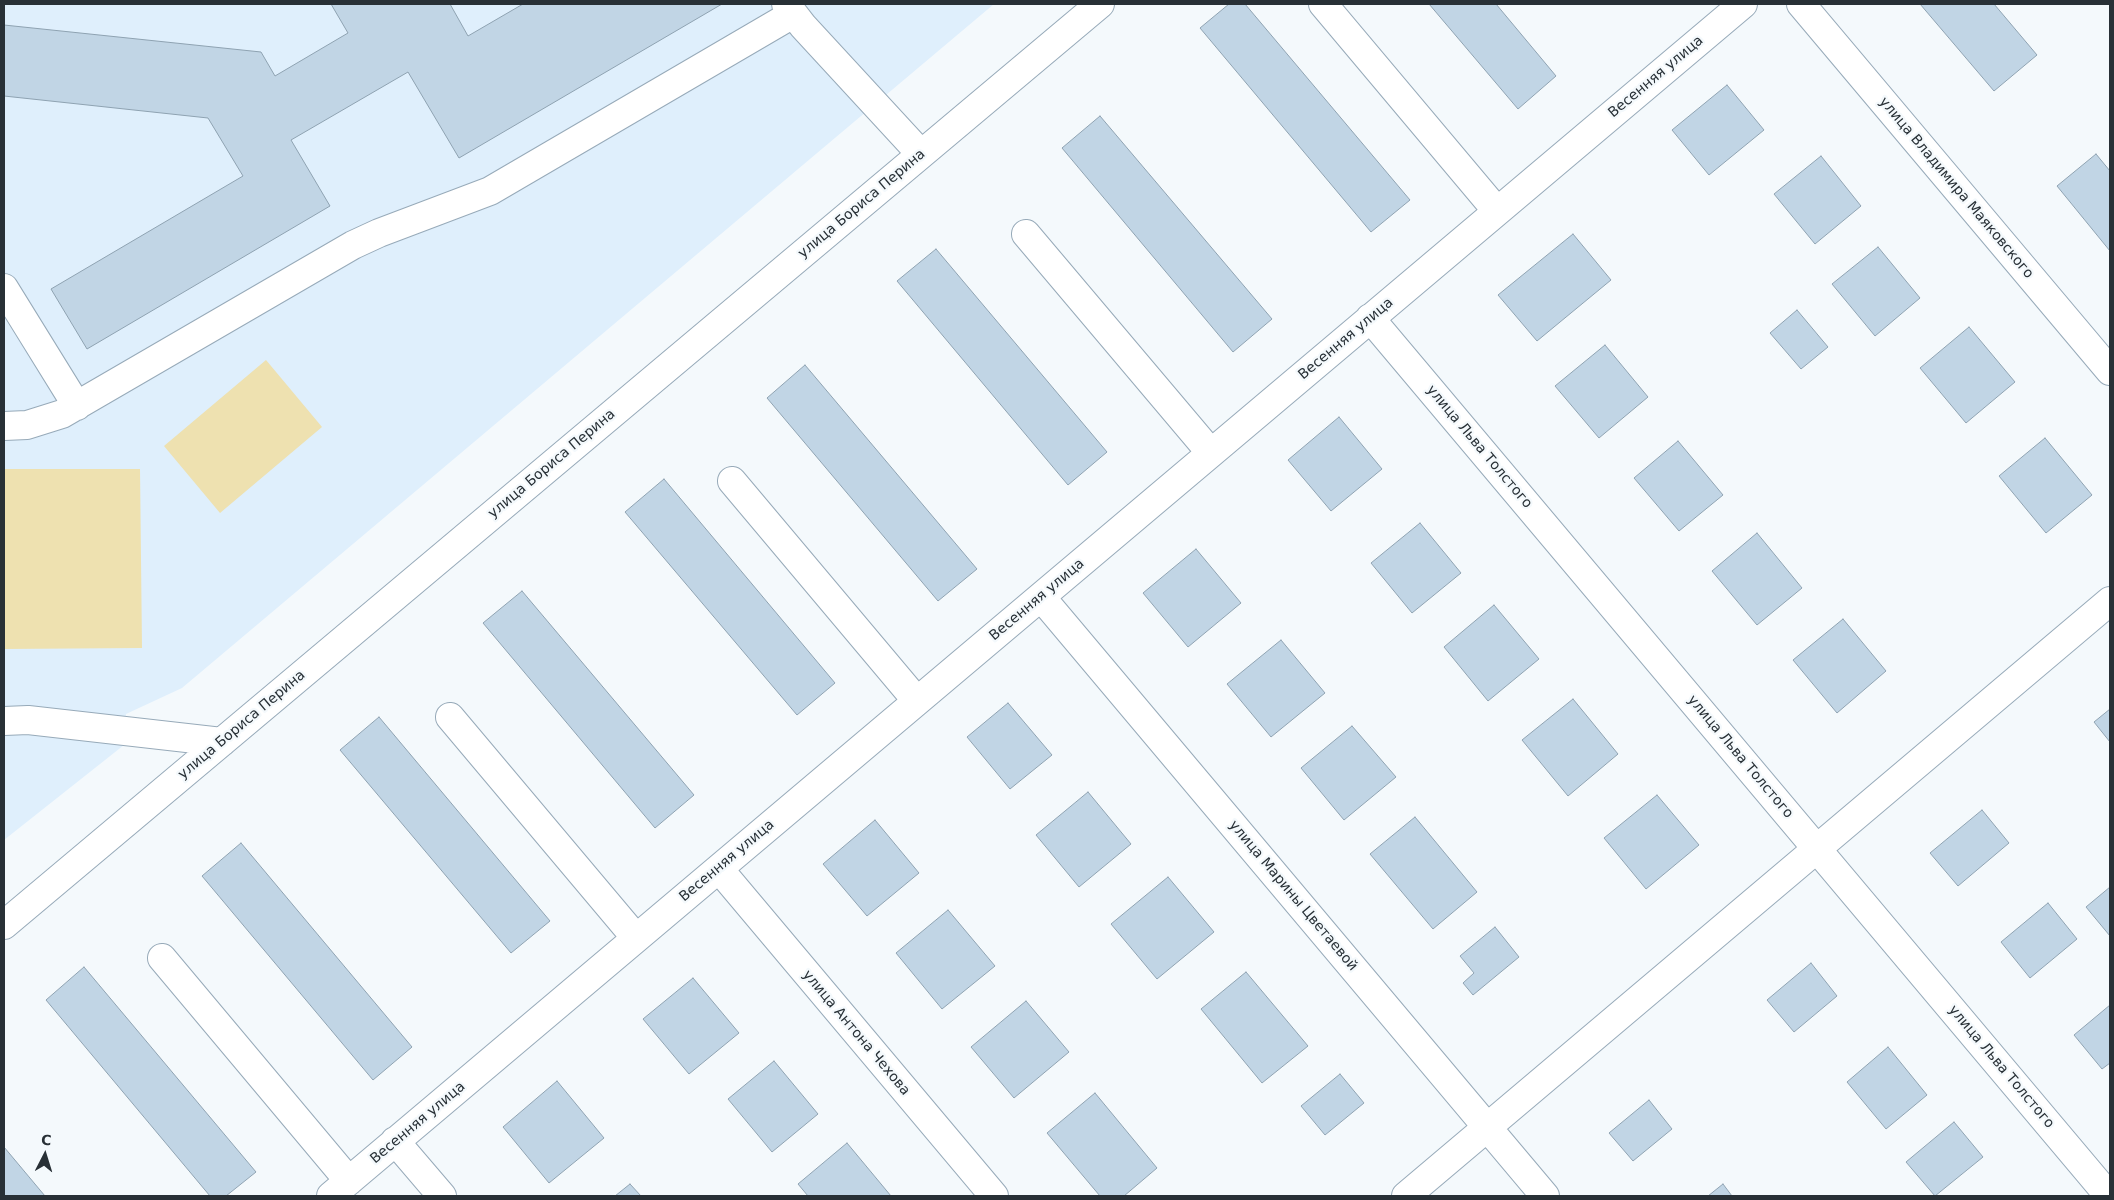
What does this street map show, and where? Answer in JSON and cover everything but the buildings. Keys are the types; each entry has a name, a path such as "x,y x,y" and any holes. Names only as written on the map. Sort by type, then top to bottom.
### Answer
{"street":[{"name":"улица Бориса Перина","path":"4,925 1100,4"},
{"path":"1323,4 1497,211"},
{"name":"Весенняя улица","path":"340,1189 1743,4"},
{"name":"улица Владимира Маяковского","path":"1801,4 2110,372"},
{"path":"4,426 47,420 77,406 348,247 378,233 490,192 789,9 921,154"},
{"path":"1026,234 1211,453"},
{"path":"4,288 77,406"},
{"name":"улица Льва Толстого","path":"1370,318 2110,1196"},
{"path":"732,481 917,701"},
{"name":"улица Марины Цветаевой","path":"1041,597 1546,1196"},
{"path":"1406,1196 2110,601"},
{"path":"450,717 636,938"},
{"path":"4,721 28,720 222,742"},
{"name":"улица Антона Чехова","path":"719,869 994,1196"},
{"path":"162,958 340,1189"},
{"path":"395,1141 442,1196"}],"shaded area":[{"path":"4,4 994,4 182,688 126,714 124,745 4,840"},
{"path":"266,360 322,427 220,513 164,446"},
{"path":"4,469 140,469 142,648 4,649"}]}
